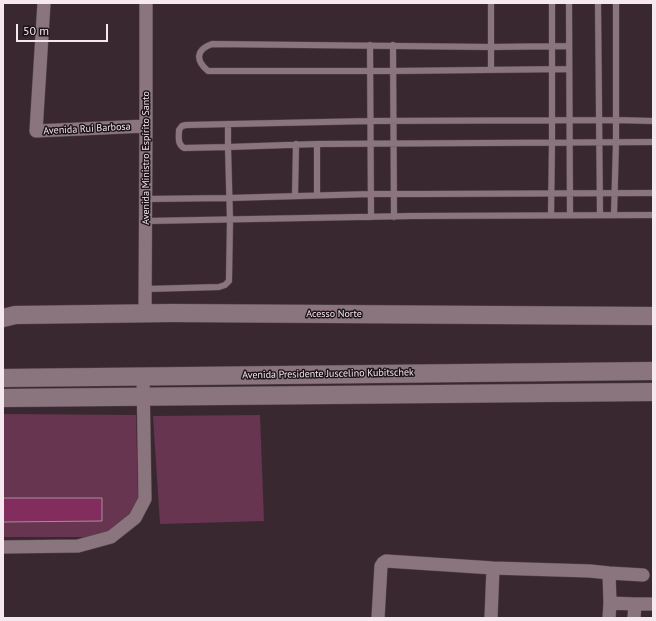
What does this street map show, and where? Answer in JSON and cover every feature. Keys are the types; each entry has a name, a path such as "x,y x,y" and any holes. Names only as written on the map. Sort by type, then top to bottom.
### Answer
{"main road":[{"name":"Acesso Norte","path":"7,314 653,316"},
{"name":"Avenida Presidente Juscelino Kubitschek","path":"3,378 653,371"},
{"name":"Avenida Presidente Juscelino Kubitschek","path":"3,398 653,392"}],"street":[{"name":"Avenida Rui Barbosa","path":"44,3 36,131 146,126"},
{"name":"Avenida Ministro Espírito Santo","path":"145,314 146,3"},
{"path":"3,547 78,546 111,537 135,518 145,499 143,376"},
{"path":"378,618 381,566 386,561 643,575"},
{"path":"491,618 493,568"},
{"path":"609,573 609,618"},
{"path":"610,603 653,604"},
{"path":"634,604 634,618"}],"lane":[{"path":"491,3 491,70"},
{"path":"551,215 552,3"},
{"path":"569,3 570,215"},
{"path":"598,3 600,215"},
{"path":"614,215 616,142 616,3"},
{"path":"569,46 491,47 212,44 205,46 201,51 199,58 202,66 208,71 569,69"},
{"path":"370,45 371,217"},
{"path":"392,46 394,217"},
{"path":"653,121 370,121 186,125 182,126 179,130 179,144 184,148 371,143 653,142"},
{"path":"146,289 219,287 225,285 229,281 230,220 228,124"},
{"path":"295,196 296,144"},
{"path":"317,144 317,195"},
{"path":"146,199 372,194 653,193"},
{"path":"146,221 371,217 653,215"}],"shaded area":[{"path":"3,414 136,415 138,499 131,514 112,532 88,537 3,537"},
{"path":"260,415 264,521 160,524 153,416"}],"building":[{"path":"3,498 102,498 102,521 3,522"}]}
